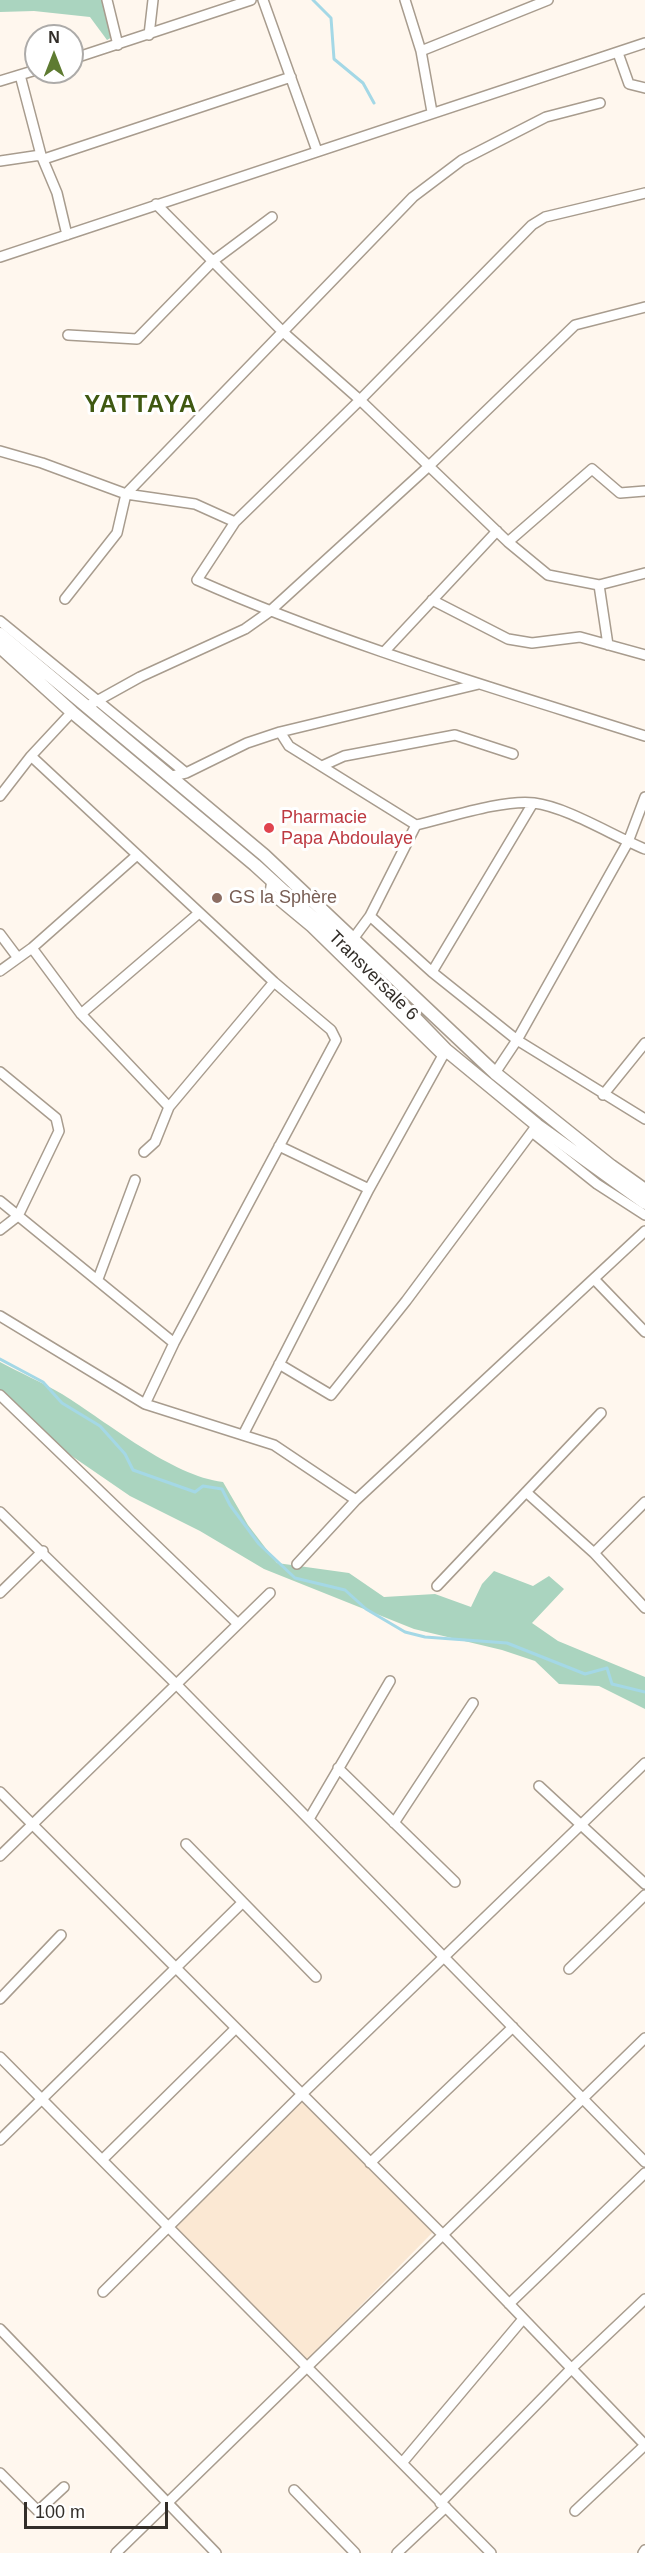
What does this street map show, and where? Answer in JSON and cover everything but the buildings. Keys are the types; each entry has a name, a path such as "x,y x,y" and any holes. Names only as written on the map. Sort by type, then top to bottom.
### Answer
{"main road":[{"name":"Transversale 6","path":"3,637 22,645 86,706 264,855 495,1073 611,1167 645,1190"},
{"name":"Transversale 6","path":"3,637 72,712 272,880 445,1053 534,1129 645,1203"}],"street":[{"path":"107,0 118,45"},
{"path":"149,35 153,0"},
{"path":"84,55 251,0"},
{"path":"263,0 317,151"},
{"path":"405,0 421,51 432,112"},
{"path":"421,51 548,0"},
{"path":"0,257 645,43"},
{"path":"618,53 629,84 645,88"},
{"path":"0,81 24,74"},
{"path":"20,75 43,157 57,193 67,235"},
{"path":"0,161 43,157 291,77"},
{"path":"64,599 117,533 126,494 413,197 462,159 546,117 600,103"},
{"path":"645,193 545,217 532,225 360,400 235,522 197,580 269,612 384,652 645,736"},
{"path":"156,204 283,332 360,400 508,542 548,575 599,585 645,573"},
{"path":"68,335 137,339 213,261 272,217"},
{"path":"86,706 140,677 245,629 269,612 429,466 575,325 645,307"},
{"path":"0,451 42,463 126,494 195,504 235,522"},
{"path":"508,542 592,469 620,493 645,491"},
{"path":"384,652 497,531"},
{"path":"599,585 608,645"},
{"path":"432,600 508,639 532,643 580,637 645,655"},
{"path":"0,621 3,637"},
{"path":"22,645 99,701 186,773"},
{"path":"171,776 186,773 247,743 280,732 481,683"},
{"path":"0,795 31,756 72,712"},
{"path":"280,732 290,746 416,825 511,804 533,802 552,807 645,849"},
{"path":"322,766 344,756 455,735 513,754"},
{"path":"31,756 136,856 274,982 331,1030 336,1040 174,1343 145,1404"},
{"path":"495,1073 517,1040 628,842 645,797"},
{"path":"432,972 533,802"},
{"path":"354,939 370,916 416,825"},
{"path":"0,971 32,948 136,856"},
{"path":"81,1014 199,913"},
{"path":"370,916 432,972 517,1040 645,1119"},
{"path":"0,933 18,958"},
{"path":"32,948 81,1014 170,1107"},
{"path":"144,1152 155,1142 170,1107 274,982"},
{"path":"603,1095 645,1043"},
{"path":"243,1435 369,1189 445,1053"},
{"path":"0,1072 56,1118 59,1124 59,1131 18,1216 0,1230"},
{"path":"279,1364 331,1395 406,1301 534,1129 597,1184 645,1215"},
{"path":"279,1146 369,1189"},
{"path":"98,1279 135,1180"},
{"path":"0,1201 174,1343"},
{"path":"297,1564 356,1500 645,1231"},
{"path":"594,1279 645,1332"},
{"path":"0,1316 145,1404 274,1445 356,1500"},
{"path":"0,1395 238,1624"},
{"path":"436,1586 601,1413"},
{"path":"526,1492 594,1553 645,1608"},
{"path":"594,1553 645,1502"},
{"path":"0,1512 43,1551 176,1684 645,2162"},
{"path":"0,1593 43,1551"},
{"path":"0,1856 270,1593"},
{"path":"309,1819 390,1682"},
{"path":"394,1824 472,1703"},
{"path":"103,2292 170,2228 302,2094 645,1763"},
{"path":"338,1768 455,1882"},
{"path":"539,1786 645,1884"},
{"path":"0,1792 443,2235 645,2445 575,2511"},
{"path":"186,1844 316,1977"},
{"path":"568,1969 645,1895"},
{"path":"0,2140 242,1903"},
{"path":"0,1999 61,1935"},
{"path":"370,2163 513,2027"},
{"path":"102,2160 235,2029"},
{"path":"116,2553 645,2037"},
{"path":"0,2057 491,2553"},
{"path":"509,2304 645,2173"},
{"path":"397,2553 572,2368 645,2299"},
{"path":"402,2463 523,2319"},
{"path":"0,2329 216,2553"},
{"path":"0,2473 38,2511 64,2487"},
{"path":"294,2490 355,2553"}],"shaded area":[{"path":"302,2098 434,2231 306,2361 174,2228"}],"green space":[{"path":"0,0 107,0 116,35 107,40 90,17 34,11 0,12"},
{"path":"0,1362 47,1385 162,1459 203,1478 223,1482 248,1525 277,1563 349,1573 384,1597 435,1594 471,1607 482,1584 494,1571 533,1586 549,1576 564,1589 532,1623 558,1641 645,1677 645,1709 599,1686 559,1684 535,1661 502,1650 414,1629 264,1569 200,1531 130,1496 63,1450 0,1395"}],"waterway":[{"path":"313,0 331,18 334,59 363,83 374,103"},
{"path":"0,1359 43,1382 62,1403 100,1426 125,1454 133,1470 195,1492 203,1486 222,1489 230,1505 259,1544 295,1578 345,1590 366,1609 405,1632 425,1637 507,1643 585,1674 607,1668 612,1684 645,1692"}],"place":[{"name":"Pharmacie Papa Abdoulaye","path":"269,828"},
{"name":"GS la Sphère","path":"217,898"}],"district":[{"name":"YATTAYA","path":"141,405"}]}
